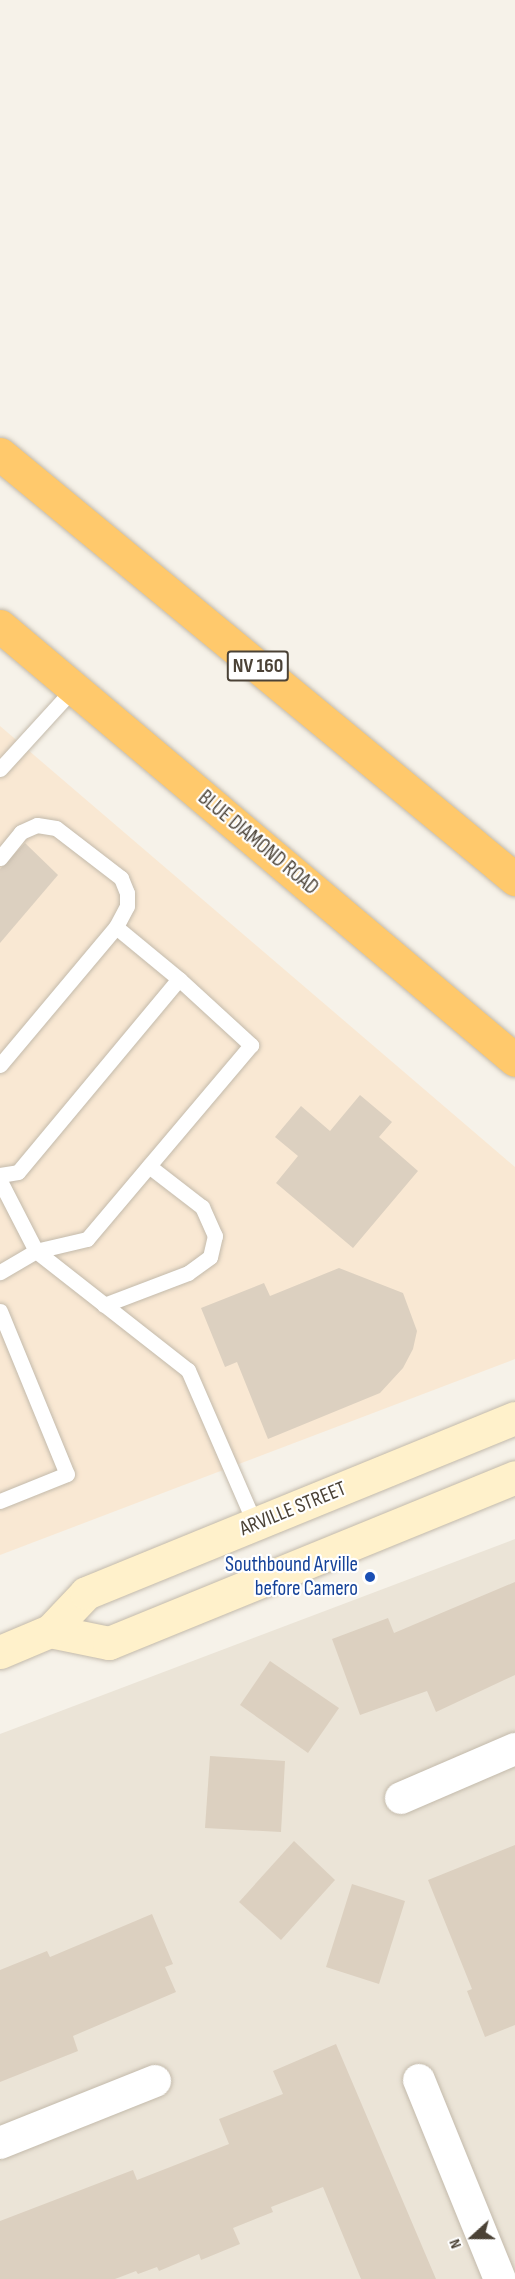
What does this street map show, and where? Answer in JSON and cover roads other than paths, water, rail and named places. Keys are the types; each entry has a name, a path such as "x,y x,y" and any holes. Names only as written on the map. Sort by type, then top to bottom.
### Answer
{"highway":[{"name":"NV 160","path":"0,454 515,879"},
{"name":"BLUE DIAMOND ROAD","path":"0,626 506,1052 515,1076"}],"street":[{"name":"ARVILLE STREET","path":"0,1652 50,1631 86,1593 515,1418"},
{"path":"50,1631 109,1643 515,1477"},
{"path":"401,1798 515,1749"},
{"path":"419,2080 500,2279"},
{"path":"0,2144 155,2081"}],"lane":[{"path":"0,769 74,688"},
{"path":"0,858 21,832 37,825 56,828 121,878 127,893 126,906 117,927 1,1060"},
{"path":"0,1272 36,1251 87,1239 251,1045 179,979 117,927"},
{"path":"0,1175 18,1172 179,979"},
{"path":"104,1305 188,1273 210,1257 215,1236 202,1207 149,1166"},
{"path":"0,1181 36,1251 188,1370 255,1524"},
{"path":"0,1311 67,1474 0,1501"}],"place":[{"name":"Southbound Arville before Camero","path":"370,1577"}]}
